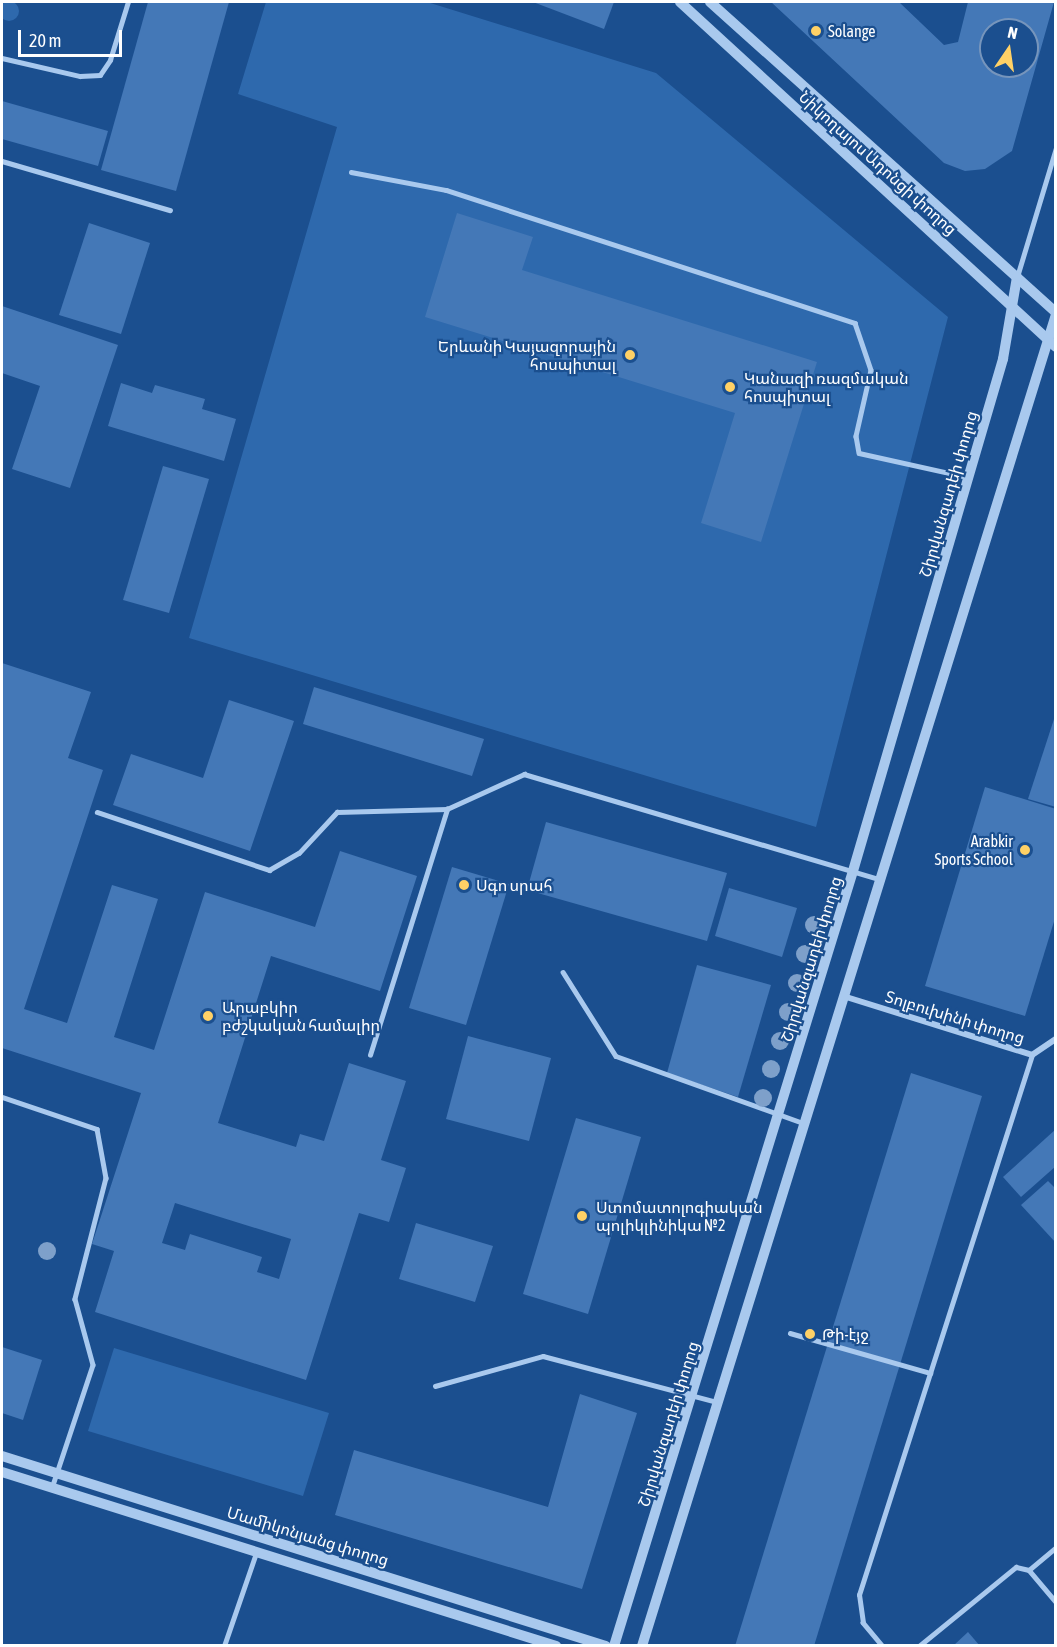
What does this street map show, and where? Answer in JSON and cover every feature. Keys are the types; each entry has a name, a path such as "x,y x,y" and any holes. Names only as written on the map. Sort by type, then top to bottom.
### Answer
{"street":[{"name":"Նիկողայոս Ադոնցի փողոց","path":"680,2 1013,305 1056,347"},
{"name":"Նիկողայոս Ադոնցի փողոց","path":"710,2 1056,313"},
{"name":"Շիրվանզադեի փողոց","path":"614,1646 779,1116 969,477 1013,305 1017,277"},
{"path":"642,1646 1056,313"},
{"name":"Տոլբուխինի փողոց","path":"843,996 1032,1056 1056,1039"},
{"name":"Մամիկոնյանց փողոց","path":"2,1456 606,1646"},
{"name":"Մամիկոնյանց փողոց","path":"2,1472 556,1646"}],"lane":[{"path":"2,58 80,76 100,75 110,60 128,2"},
{"path":"1017,277 1056,148"},
{"path":"2,161 170,210"},
{"path":"351,172 446,190 855,323 871,370 856,436 859,453 969,477"},
{"path":"97,812 269,870 299,853 337,812 447,809 524,774 879,879"},
{"path":"370,1055 447,809"},
{"path":"564,972 616,1056 803,1123"},
{"path":"882,1646 863,1623 860,1594 1032,1056"},
{"path":"2,1097 97,1129 106,1178 75,1299 93,1365 52,1488"},
{"path":"790,1333 930,1373"},
{"path":"435,1386 543,1356 693,1393 717,1402"},
{"path":"1029,1570 1056,1547"},
{"path":"224,1646 256,1552"},
{"path":"919,1646 1003,1574 1016,1567 1029,1570 1056,1602"}],"shaded area":[{"path":"9,1 16,4 19,11 16,18 9,21 2,18 -1,11 2,4"},
{"path":"266,2 427,2 656,73 948,317 816,827 189,638 337,127 238,94"},
{"path":"114,1348 329,1413 303,1496 88,1431"}],"building":[{"path":"148,2 229,2 176,191 101,170"},
{"path":"533,2 614,2 604,29"},
{"path":"771,2 899,2 944,45 958,42 968,2 1054,2 1039,55 1039,18 979,18 979,78 1033,78 1012,151 985,169 965,171 944,163"},
{"path":"2,101 108,131 98,166 2,139"},
{"name":"Կանազի ռազմական հոսպիտալ","path":"457,213 533,237 522,270 817,362 761,542 701,523 735,413 425,317"},
{"path":"89,223 150,243 121,334 59,315"},
{"path":"2,306 118,345 70,488 12,469 40,386 2,373"},
{"path":"121,383 152,393 155,385 205,399 202,409 236,419 224,461 108,426"},
{"path":"163,466 209,479 169,613 123,600"},
{"name":"Արաբկիր բժշկական համալիր","path":"2,663 91,692 68,758 103,770 24,1009 67,1023 112,885 158,899 114,1037 154,1050 205,892 315,927 340,851 417,876 380,991 271,956 218,1123 296,1147 300,1134 324,1141 349,1063 406,1081 381,1160 406,1168 389,1222 359,1213 306,1380 95,1312 114,1251 92,1244 141,1093 2,1048","holes":["175,1203 291,1239 279,1279 257,1272 262,1257 190,1234 185,1250 162,1243"]},
{"path":"314,687 484,739 472,776 303,724"},
{"path":"229,700 294,721 250,851 113,805 131,754 203,778"},
{"path":"1056,716 1056,807 1028,799"},
{"path":"985,787 1056,809 1056,915 1025,1016 925,986"},
{"path":"546,822 727,873 707,941 527,890"},
{"path":"452,867 509,884 466,1025 409,1008"},
{"path":"729,888 797,908 782,957 715,936"},
{"path":"697,965 771,985 738,1097 667,1073"},
{"path":"468,1036 551,1058 529,1141 446,1119"},
{"path":"911,1073 982,1096 814,1646 735,1646"},
{"name":"Ստոմատոլոգիական պոլիկլինիկա №2","path":"576,1118 641,1137 588,1314 523,1294"},
{"path":"1056,1129 1056,1166 1021,1197 1003,1177"},
{"path":"1048,1181 1056,1189 1056,1243 1021,1205"},
{"path":"416,1223 493,1246 475,1302 399,1279"},
{"path":"2,1347 42,1360 23,1420 2,1413"},
{"path":"580,1394 637,1413 582,1589 335,1515 354,1450 548,1507"},
{"path":"968,1632 980,1646 953,1646"}],"place":[{"name":"Solange","path":"816,31"},
{"name":"Երևանի Կայազորային հոսպիտալ","path":"630,355"},
{"name":"Կանազի ռազմական հոսպիտալ","path":"730,387"},
{"name":"Arabkir Sports School","path":"1025,850"},
{"name":"Սգո սրահ","path":"464,885"},
{"name":"Արաբկիր բժշկական համալիր","path":"208,1016"},
{"name":"Ստոմատոլոգիական պոլիկլինիկա №2","path":"582,1216"},
{"name":"Թի-էյջ","path":"810,1334"}]}
